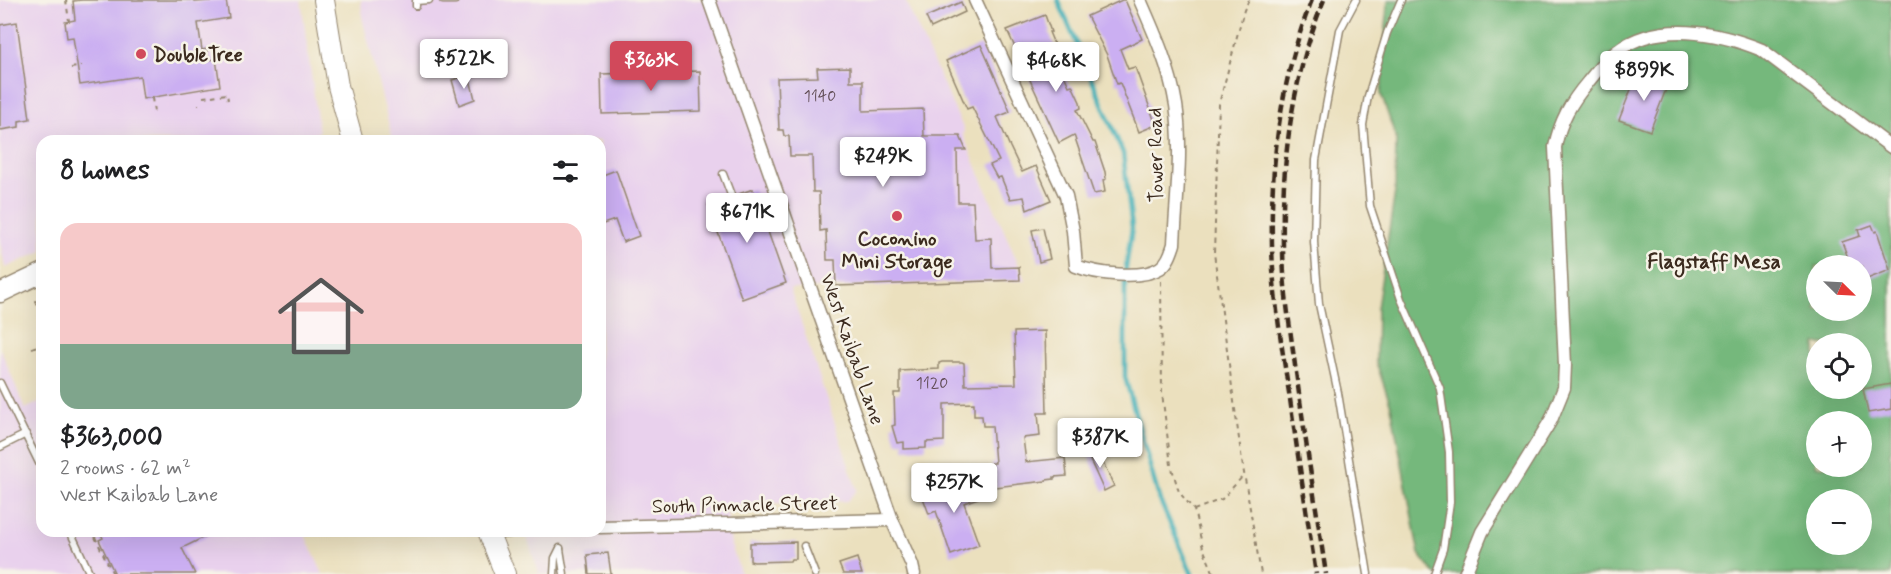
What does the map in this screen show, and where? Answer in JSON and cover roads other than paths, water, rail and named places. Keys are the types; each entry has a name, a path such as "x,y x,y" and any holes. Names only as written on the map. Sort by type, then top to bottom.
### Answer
{"main road":[{"path":"324,0 336,76 351,135"},
{"path":"490,537 502,567"}],"street":[{"name":"West Kaibab Lane","path":"709,0 892,520 914,574"},
{"name":"Tower Road","path":"980,2 1066,196 1073,231 1076,266 1089,271 1132,274 1149,273 1161,267 1170,257 1174,244 1178,131 1176,108 1162,51 1140,0"},
{"path":"1465,574 1482,532 1551,420 1564,388 1565,365 1555,147 1558,132 1572,101 1604,63 1617,51 1655,34 1688,32 1745,43 1762,50 1891,147"},
{"path":"0,293 36,276"},
{"name":"South Pinnacle Street","path":"606,528 892,520"}],"lane":[{"path":"416,6 416,1 429,0"},
{"path":"443,0 454,0"},
{"path":"1356,0 1340,30 1316,160 1314,242 1319,304 1338,393 1368,574"},
{"path":"1401,0 1387,33 1368,96 1363,125 1370,206 1401,298 1440,388 1449,452 1450,502 1443,549 1434,574"},
{"path":"723,174 731,195"},
{"path":"0,383 36,456"},
{"path":"0,447 26,434"},
{"path":"73,537 90,574"},
{"path":"804,546 815,574"},
{"path":"554,574 555,558 560,548 564,574"}],"waterway":[{"path":"1058,0 1123,153 1132,228 1125,274 1125,377 1159,498 1192,574"}],"railway":[{"path":"1312,0 1301,29 1285,89 1273,183 1272,245 1278,322 1316,574"},
{"path":"1324,0 1304,59 1291,120 1284,183 1283,259 1302,412 1326,574"}],"place":[{"name":"DoubleTree","path":"141,54"},
{"name":"Coconino Mini Storage","path":"897,216"}],"district":[{"name":"Flagstaff Mesa","path":"1714,261"}]}
